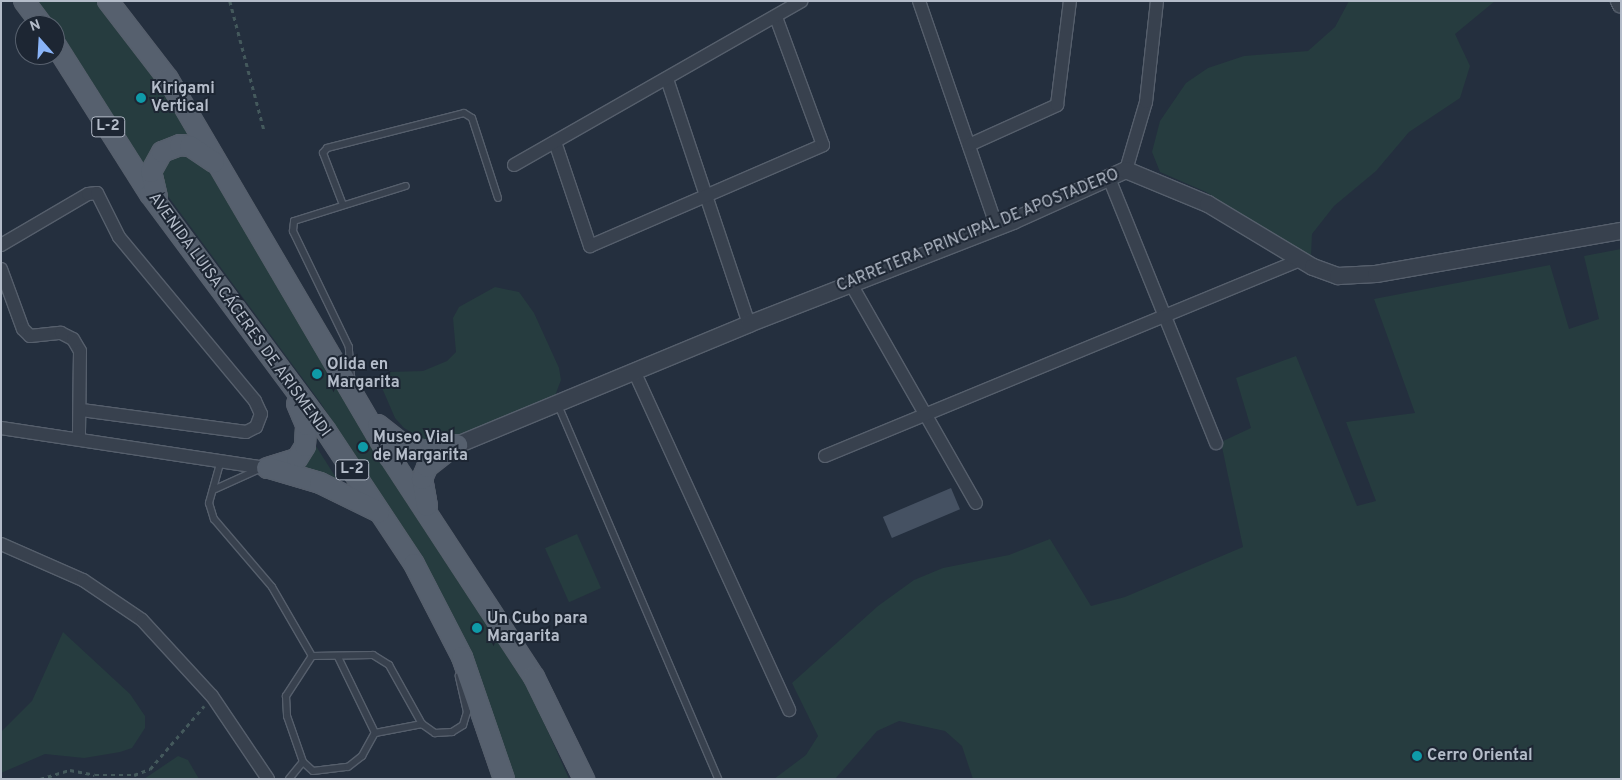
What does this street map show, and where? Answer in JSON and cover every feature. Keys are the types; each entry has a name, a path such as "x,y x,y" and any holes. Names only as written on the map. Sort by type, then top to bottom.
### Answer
{"main road":[{"path":"24,1 34,15"},
{"name":"L-2","path":"108,1 168,79 353,394 524,661 564,732 584,779"},
{"name":"AVENIDA LUISA CÁCERES DE ARISMENDI","path":"65,60 162,211 282,372 381,514 449,629 504,779"},
{"path":"162,211 152,172 162,152 180,145 190,146 202,151 224,172"},
{"path":"267,468 297,458 308,434 282,372"},
{"path":"353,394 382,429 407,448 431,451 457,445"},
{"path":"434,521 422,478 437,456 457,445"},
{"path":"267,468 320,483 381,514"},
{"path":"564,732 575,779"},
{"path":"496,755 508,779"}],"street":[{"path":"514,165 802,1"},
{"path":"919,1 997,227"},
{"path":"969,145 1057,105 1070,1"},
{"path":"1126,170 1146,102 1157,1"},
{"path":"1619,1 1621,5"},
{"path":"556,142 590,246 823,145 776,17"},
{"path":"667,79 749,324"},
{"name":"CARRETERA PRINCIPAL DE APOSTADERO","path":"457,445 749,324 997,227 1126,170 1208,204 1300,260 1338,276 1376,274 1621,231"},
{"path":"1109,178 1216,443"},
{"path":"1,245 88,194 97,193 119,237 255,400 260,414 256,427 246,432 81,410"},
{"path":"824,456 1300,260"},
{"path":"1,269 23,330 30,336 61,333 73,339 80,351 81,410 79,440"},
{"path":"851,284 976,504"},
{"path":"634,371 790,710"},
{"path":"1,428 221,459 267,468"},
{"path":"1,544 83,580 115,600 177,654 212,696 268,779"}],"lane":[{"path":"343,205 323,153 327,148 464,113 472,118 498,198"},
{"path":"353,394 349,347 293,232 294,221 406,186"},
{"path":"557,403 718,779"},
{"path":"221,459 209,503 214,519 272,587 312,656"},
{"path":"213,490 239,475 267,468"},
{"path":"312,656 373,656 389,665 422,724 436,733 452,732 463,725 467,712 449,629"},
{"path":"312,656 286,696 287,716 303,762 313,771 348,767 362,756 376,733 422,724"},
{"path":"338,657 376,733"},
{"path":"289,779 303,762"}],"path":[{"path":"230,1 264,130"},
{"path":"40,779 70,770 95,775 134,775 150,769 212,696"}],"green space":[{"path":"35,1 99,1 196,133 145,170 65,41 65,15 47,15"},
{"path":"1349,1 1495,1 1455,34 1470,66 1460,98 1409,132 1376,171 1334,206 1312,234 1311,256 1273,237 1206,192 1160,172 1152,152 1160,121 1186,83 1208,68 1244,56 1308,51 1335,27"},
{"name":"Museo Vial de Margarita","path":"181,151 205,165 524,677 569,779 515,779 467,643 428,569 320,402 165,192 160,169 165,159"},
{"path":"1621,249 1621,779 973,779 962,746 945,731 899,721 877,731 835,779 774,779 806,755 818,736 792,683 878,606 914,580 943,568 1009,555 1050,539 1091,606 1125,597 1243,547 1221,442 1251,428 1236,378 1296,356 1357,506 1376,501 1346,422 1415,413 1374,299 1550,265 1569,329 1599,319 1584,256"},
{"path":"495,287 519,292 534,313 559,368 561,380 553,401 446,440 423,439 404,428 395,418 379,381 389,372 423,371 447,361 456,352 453,318 459,307"},
{"path":"314,443 340,484 296,466"},
{"path":"577,534 601,588 569,602 545,548"},
{"path":"63,632 130,694 145,716 145,728 132,748 120,752 84,758 45,754 1,773 1,732 32,701"},
{"path":"178,756 188,760 199,779 144,779"}],"building":[{"path":"951,488 960,509 892,538 883,517"}],"place":[{"name":"Kirigami Vertical","path":"141,98"},
{"name":"Olida en Margarita","path":"317,374"},
{"name":"Museo Vial de Margarita","path":"363,447"},
{"name":"Un Cubo para Margarita","path":"477,628"},
{"name":"Cerro Oriental","path":"1417,756"}]}
